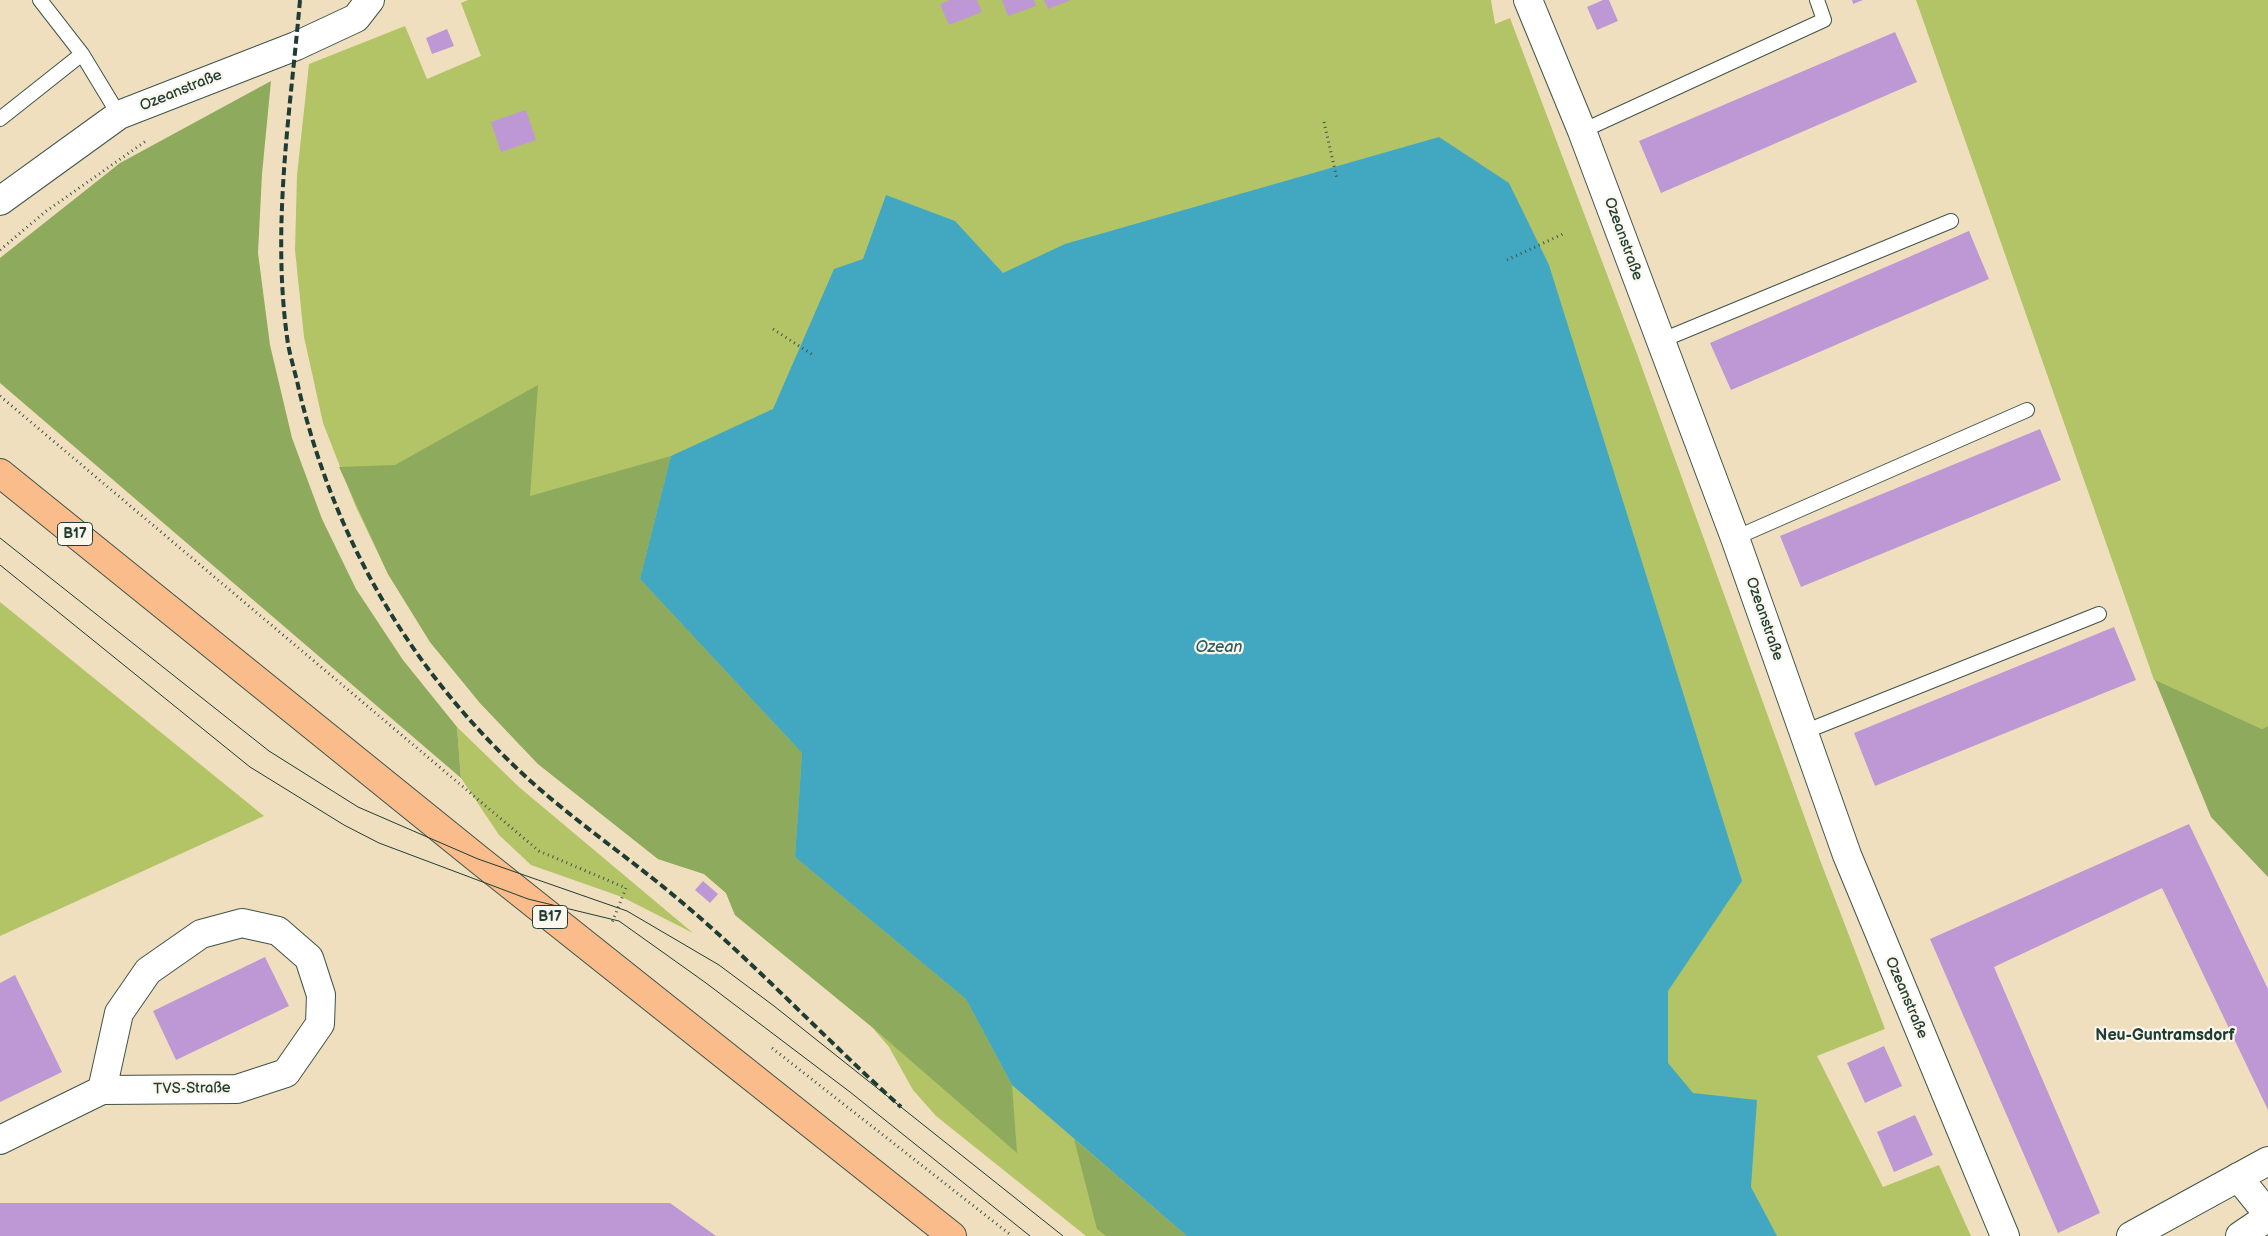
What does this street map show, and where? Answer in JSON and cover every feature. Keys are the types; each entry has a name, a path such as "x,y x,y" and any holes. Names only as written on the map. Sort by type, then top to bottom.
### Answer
{"main road":[{"name":"B17","path":"0,473 485,865 952,1236"}],"street":[{"name":"Ozeanstraße","path":"0,201 119,115 296,46 356,18 370,0"},
{"name":"Ozeanstraße","path":"1528,0 1582,130 1735,538 1846,855 2005,1236"},
{"name":"TVS-Straße","path":"0,1140 102,1090 237,1089 286,1073 320,1024 321,995 309,958 278,931 242,923 201,934 148,971 119,1014 102,1090"},
{"path":"2131,1236 2268,1161"},
{"path":"2238,1177 2268,1215 2240,1236"}],"lane":[{"path":"40,0 82,54 119,115"},
{"path":"1582,130 1824,20 1817,0"},
{"path":"0,119 82,54"},
{"path":"1660,340 1951,221"},
{"path":"1735,538 2027,410"},
{"path":"1804,732 2099,614"}],"path":[{"path":"1324,122 1337,179"},
{"path":"0,250 45,212 137,147 153,138"},
{"path":"1507,260 1564,234"},
{"path":"773,329 813,355"},
{"path":"0,396 539,851 626,888 611,926 618,931"},
{"path":"765,1043 1012,1236"}],"green space":[{"path":"468,0 1491,0 1495,24 1510,18 1636,351 1820,860 1885,1029 1817,1056 1883,1187 1939,1165 1971,1236 1086,1236 936,1116 913,1090 889,1047 872,1027 735,915 726,893 704,874 658,859 538,764 480,703 430,642 388,574 355,505 323,423 304,337 295,250 297,175 309,64 405,26 427,79 481,56 461,3"},
{"path":"1916,0 2268,0 2268,726 2262,729 2154,680"},
{"path":"271,81 262,174 258,253 270,345 292,438 322,519 356,589 403,660 457,727 461,778 0,383 0,258 120,163"},
{"path":"538,385 530,496 671,456 640,579 802,753 795,857 966,999 1012,1085 1017,1153 872,1027 735,915 726,893 704,874 658,859 538,764 480,703 430,642 388,574 339,467 395,465"},
{"path":"0,602 264,816 0,936"},
{"path":"2155,680 2262,729 2268,726 2268,877 2211,817"},
{"path":"457,727 519,787 693,933 622,897 531,865 499,835 461,778"},
{"path":"1074,1139 1187,1236 1106,1236 1097,1229"}],"water":[{"name":"Ozean","path":"1439,137 1509,183 1549,265 1742,881 1668,991 1668,1063 1693,1093 1757,1100 1751,1187 1777,1236 1187,1236 1012,1085 966,999 795,857 802,753 640,579 671,456 773,409 834,269 863,259 886,195 955,221 1003,273 1065,244"}],"building":[{"path":"950,0 977,0 982,12 949,25 940,4"},
{"path":"1002,0 1034,0 1036,6 1008,16"},
{"path":"1044,0 1071,0 1048,9"},
{"path":"1603,0 1609,0 1618,21 1597,30 1587,7"},
{"path":"1852,0 1863,0 1853,4"},
{"path":"447,29 454,46 432,54 426,38"},
{"path":"1895,32 1917,82 1661,193 1639,141"},
{"path":"526,110 536,140 501,152 491,122"},
{"path":"1969,231 1989,279 1731,390 1710,343"},
{"path":"2040,429 2061,480 1801,587 1780,536"},
{"path":"2114,627 2136,680 1875,786 1854,733"},
{"path":"2189,824 2268,989 2268,1110 2162,888 1994,967 2100,1213 2058,1233 1930,939"},
{"path":"703,881 718,894 710,903 695,890"},
{"path":"265,957 289,1006 176,1060 153,1011"},
{"path":"15,975 62,1072 0,1102 0,983"},
{"path":"1884,1046 1902,1086 1865,1103 1847,1063"},
{"path":"1915,1115 1933,1155 1894,1172 1877,1132"},
{"path":"0,1203 670,1203 716,1236 0,1236"}],"tram line":[{"path":"0,538 269,751 358,807 478,859 627,911 719,965 774,1006 1063,1236"},
{"path":"0,565 250,767 344,825 379,843 528,899 619,921 706,983 850,1092 1030,1236"}],"railway":[{"path":"300,0 284,172 281,258 283,301 288,344 314,446 333,499 356,551 383,600 413,648 447,693 484,735 525,776 562,808 659,883 707,924 901,1107"}],"district":[{"name":"Neu-Guntramsdorf","path":"2165,1036"}]}
